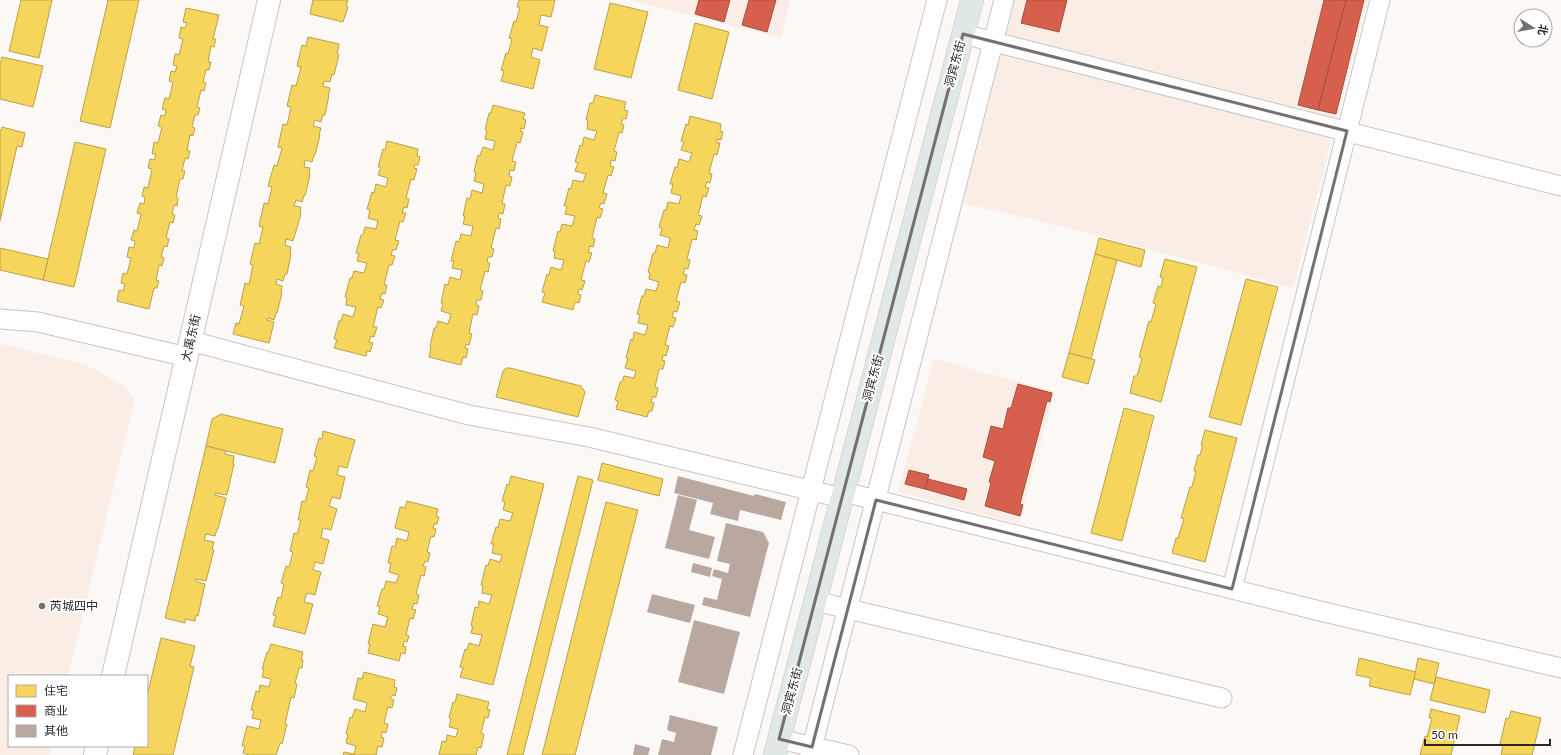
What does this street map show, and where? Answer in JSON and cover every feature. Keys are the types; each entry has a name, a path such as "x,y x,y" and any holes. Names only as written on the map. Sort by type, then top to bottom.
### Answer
{"main road":[{"name":"洞宾东街","path":"777,747 972,0"}],"street":[{"name":"大禹东街","path":"113,675 269,0"},
{"path":"743,755 937,0"},
{"path":"811,751 1004,0"},
{"path":"1232,589 1380,0"},
{"path":"963,34 1561,186"},
{"path":"0,319 38,322 189,349 469,415 590,437 811,490 876,500 1232,589 1561,668"},
{"path":"815,601 1222,698"},
{"path":"777,747 849,755"}],"highlighted area":[{"path":"963,34 1347,131 1232,589 876,500 812,747 779,739"}],"shaded area":[{"path":"629,0 790,0 781,38"},
{"path":"1014,0 1368,0 1293,288 1096,235 962,203"},
{"name":"芮城四中","path":"0,344 86,365 123,385 135,399 68,675 8,675 8,747 51,747 49,755 0,755"},
{"path":"934,359 1055,391 1019,524 898,492"}],"building: 住宅":[{"path":"21,0 52,0 39,58 9,51"},
{"path":"108,0 139,0 110,128 80,121"},
{"path":"313,0 348,0 346,6 348,7 343,22 310,14"},
{"path":"519,0 555,0 551,17 541,15 539,25 548,27 542,51 533,48 531,57 540,60 533,89 501,81 504,71 501,70 506,53 508,54 512,39 509,38 514,21 516,22 520,7 517,7"},
{"path":"610,3 648,12 631,78 594,69"},
{"path":"186,8 219,15 213,39 216,39 214,47 211,46 208,62 211,62 209,70 206,70 203,82 206,83 204,91 201,90 197,107 200,108 198,115 195,115 192,127 195,128 193,136 190,135 187,151 190,151 188,159 185,158 182,171 185,171 183,179 180,179 176,197 178,198 177,206 174,205 172,214 175,215 173,223 170,222 166,238 169,239 167,247 164,246 161,257 164,258 162,266 159,265 156,280 159,281 157,288 154,288 149,309 117,301 119,290 123,291 125,284 121,283 123,273 127,274 131,258 127,257 129,247 134,248 135,241 131,240 134,230 137,231 141,214 137,213 140,203 144,204 145,197 142,196 144,187 148,188 152,169 148,168 150,159 154,160 156,154 152,154 154,142 158,143 162,127 158,126 161,115 165,116 166,110 162,109 165,98 169,99 173,82 169,81 171,71 175,72 177,66 173,65 175,54 179,55 183,39 179,38 181,27 185,28 187,23 183,22"},
{"path":"695,23 729,32 712,99 678,90"},
{"path":"308,37 339,44 337,54 339,55 334,75 332,74 330,82 324,81 323,86 330,88 325,115 323,115 321,122 315,120 313,126 321,128 320,135 312,162 305,160 304,167 310,168 310,175 302,202 296,200 294,206 301,207 301,214 293,241 286,239 285,245 291,247 291,254 287,274 285,274 283,281 277,279 276,284 282,286 282,293 274,320 268,318 267,320 274,322 269,343 233,334 236,323 239,324 244,306 240,305 245,283 249,284 253,265 250,264 255,243 259,244 263,227 259,226 264,203 268,204 272,187 268,186 274,165 277,166 282,148 278,147 283,124 287,125 291,107 287,106 292,85 296,86 301,67 297,66 302,45 306,46"},
{"path":"2,57 43,66 33,107 0,99 0,65"},
{"path":"595,95 626,102 624,110 628,111 626,119 623,118 621,124 624,125 622,133 619,132 614,151 617,152 615,161 611,160 610,166 614,167 611,176 608,175 603,193 607,194 604,204 601,203 599,208 603,209 600,218 597,217 592,238 595,239 593,247 590,246 588,252 592,253 589,262 586,261 581,280 585,281 582,290 579,289 578,294 581,295 579,303 575,302 573,310 542,302 545,293 542,292 547,274 549,275 551,267 561,270 564,260 554,258 555,251 553,251 558,231 560,232 562,224 572,226 575,216 565,214 567,206 564,206 573,180 583,182 586,174 575,171 578,163 575,162 584,137 594,140 597,131 587,129 588,120 586,120 590,103 593,103"},
{"path":"493,105 525,113 523,119 526,120 524,129 521,128 520,131 523,132 520,143 517,142 512,161 516,162 514,171 510,170 509,176 512,177 510,186 506,185 502,203 505,204 503,214 499,213 498,218 501,219 499,229 496,228 491,248 494,249 492,257 488,257 487,262 490,263 488,272 485,271 480,290 483,291 481,300 477,300 476,305 479,306 477,315 473,314 469,333 472,334 469,345 466,344 465,348 468,349 466,358 463,357 461,365 429,357 430,346 434,328 436,328 438,321 448,324 451,314 441,311 445,284 448,285 450,277 460,280 462,270 452,268 454,261 451,261 456,241 459,242 461,234 471,236 473,226 463,224 465,216 463,216 467,198 470,199 472,190 482,193 484,184 474,181 476,173 474,172 478,155 480,156 483,147 493,150 495,141 485,139 487,130 485,130 489,113 491,113"},
{"path":"690,116 721,124 720,131 723,132 721,140 717,139 717,143 720,143 717,155 714,154 709,173 712,174 710,183 707,182 705,187 709,188 706,197 703,196 698,215 702,216 699,225 696,224 694,230 698,231 696,240 692,239 687,259 690,260 688,269 685,268 683,274 687,275 685,283 681,282 676,301 680,302 677,312 674,311 672,317 676,318 673,327 670,326 665,345 669,346 666,356 663,355 662,360 665,361 663,369 659,369 655,387 658,388 656,397 652,397 651,402 654,403 652,411 649,411 647,417 616,409 618,401 615,400 620,382 622,382 624,376 634,378 636,371 625,368 628,358 626,358 631,339 633,340 634,332 645,335 648,325 638,323 640,315 637,314 642,296 644,296 646,289 656,291 659,282 649,279 650,273 648,272 653,253 655,253 657,245 668,248 670,238 660,235 662,228 659,227 668,202 679,204 681,196 671,193 673,184 670,184 679,159 689,162 692,153 681,150 684,142 681,141"},
{"path":"2,127 25,133 22,147 17,146 0,221 0,132"},
{"path":"387,141 418,149 417,156 420,157 418,165 414,165 414,168 417,169 414,180 411,179 406,198 409,199 407,208 404,207 402,213 406,213 403,222 400,221 395,240 399,241 396,250 393,249 391,255 395,256 392,265 389,265 384,285 387,285 385,294 382,293 380,299 384,300 381,308 378,307 373,327 377,327 374,337 371,336 369,342 373,343 370,352 367,351 366,356 334,348 337,340 334,339 339,321 341,321 343,314 353,317 356,307 346,305 347,298 345,297 350,278 352,278 354,271 364,273 367,263 357,261 359,253 356,253 365,227 376,229 378,221 368,218 370,210 367,209 376,184 386,187 388,178 378,175 381,167 378,167"},
{"path":"75,142 106,149 74,287 43,280"},
{"path":"1099,238 1145,250 1141,267 1095,254"},
{"path":"0,248 48,259 43,280 0,270"},
{"path":"1095,254 1117,260 1091,359 1069,353"},
{"path":"1165,259 1197,267 1161,402 1130,393 1134,376 1137,376 1142,358 1139,357 1149,321 1151,322 1156,304 1153,303 1158,286 1161,287 1163,278 1160,277"},
{"path":"1246,279 1278,287 1241,425 1209,417"},
{"path":"1069,353 1095,360 1088,384 1062,377"},
{"path":"506,368 581,386 585,392 578,417 496,397 503,371"},
{"path":"1124,408 1154,416 1122,541 1091,533"},
{"path":"221,414 283,429 275,463 206,446 212,419"},
{"path":"1205,430 1237,438 1205,562 1172,553 1176,538 1178,538 1184,519 1181,518 1190,487 1192,487 1196,471 1194,471 1198,455 1200,455 1203,445 1201,445"},
{"path":"323,431 355,440 347,468 339,466 337,475 345,477 340,499 332,497 329,506 337,509 331,530 323,528 321,538 329,540 323,564 315,562 313,570 321,572 315,595 307,593 304,602 313,604 305,634 273,626 276,616 273,615 278,597 281,598 284,584 281,583 286,566 289,567 293,552 290,551 294,533 297,534 301,520 298,520 302,501 305,502 309,488 306,487 310,470 313,471 317,457 314,456 319,438 322,439"},
{"path":"206,446 226,451 225,454 234,456 234,464 227,495 215,493 215,495 226,498 215,536 206,534 204,540 214,542 212,549 214,550 206,581 195,579 195,581 205,584 198,616 196,615 195,621 185,619 185,623 165,618"},
{"path":"602,463 663,479 659,496 598,480"},
{"path":"511,476 544,484 493,685 460,677 463,668 460,667 465,649 467,650 469,643 479,646 482,635 471,633 473,626 471,626 475,607 478,608 479,601 489,604 492,595 482,593 483,586 481,585 486,565 488,566 490,559 500,562 502,555 492,553 494,544 491,544 500,519 510,521 513,513 503,510 505,502 502,501"},
{"path":"578,476 593,480 523,755 507,755"},
{"path":"407,501 438,509 436,516 439,517 437,524 434,524 433,528 436,529 434,537 431,536 427,552 430,553 428,562 425,561 423,566 426,567 424,576 421,575 416,594 419,595 417,604 414,603 412,609 416,610 413,619 410,618 406,635 409,636 407,642 404,641 403,646 406,647 405,654 401,653 399,661 368,653 370,644 368,644 373,624 385,627 388,617 378,614 380,607 377,606 386,581 396,583 399,575 389,572 391,563 388,563 392,546 395,547 397,538 407,541 409,532 395,528 400,507 405,508"},
{"path":"606,502 638,510 575,755 542,755"},
{"path":"161,638 195,646 190,666 194,667 173,755 133,755 135,747 148,747 148,692"},
{"path":"271,644 303,652 301,660 303,660 302,668 299,668 295,683 297,684 294,698 291,697 282,744 280,743 276,755 249,755 243,753 245,746 242,746 247,726 259,729 261,720 252,718 254,711 251,710 256,691 259,692 260,685 269,687 271,679 262,677 264,669 262,669"},
{"path":"1359,658 1416,672 1410,695 1369,686 1371,678 1356,675"},
{"path":"1418,658 1439,663 1434,684 1414,679"},
{"path":"364,672 395,680 394,687 397,688 395,696 392,695 390,699 394,700 392,708 388,707 384,723 388,724 386,733 382,732 381,737 384,738 382,747 378,746 376,755 343,755 344,752 354,754 356,746 346,743 348,734 346,734 350,717 352,718 355,709 365,712 367,703 353,699 358,678 362,679"},
{"path":"1436,677 1490,690 1485,713 1430,700"},
{"path":"457,694 489,702 487,709 490,710 488,718 485,717 481,733 484,734 481,748 478,747 476,755 439,755 442,741 446,742 447,735 456,737 458,729 449,727 451,719 449,718 453,702 455,703"},
{"path":"1431,709 1460,716 1451,755 1420,755 1432,718 1429,718"},
{"path":"1511,711 1541,718 1532,755 1501,755 1503,745 1500,744 1506,718 1509,719"}],"building: 商业":[{"path":"699,0 730,0 724,22 695,14"},
{"path":"749,0 776,0 767,32 742,25"},
{"path":"1027,0 1067,0 1059,32 1021,23"},
{"path":"1324,0 1346,0 1318,110 1298,105"},
{"path":"1346,0 1364,0 1336,114 1318,110"},
{"path":"1018,384 1052,393 1050,402 1047,401 1020,504 1023,505 1020,516 985,506 991,483 989,482 995,461 983,457 991,426 1003,429 1008,408 1011,408"},
{"path":"909,470 929,475 925,489 905,484"},
{"path":"928,479 967,489 964,500 925,489"}],"building: 其他":[{"path":"678,476 754,496 755,494 786,502 781,520 740,510 738,521 710,514 713,503 674,493"},
{"path":"678,495 697,500 689,530 715,537 709,559 665,548"},
{"path":"726,523 763,532 769,543 750,617 702,605 704,597 717,600 722,579 712,576 714,569 728,573 730,564 717,561"},
{"path":"693,563 712,568 710,577 691,572"},
{"path":"652,594 695,605 690,623 647,612"},
{"path":"694,620 740,632 724,694 678,682"},
{"path":"670,715 718,727 711,755 658,755 662,739 674,742 676,733 667,730"},
{"path":"635,744 650,748 648,755 633,755"}],"place":[{"name":"芮城四中","path":"42,606"}]}
